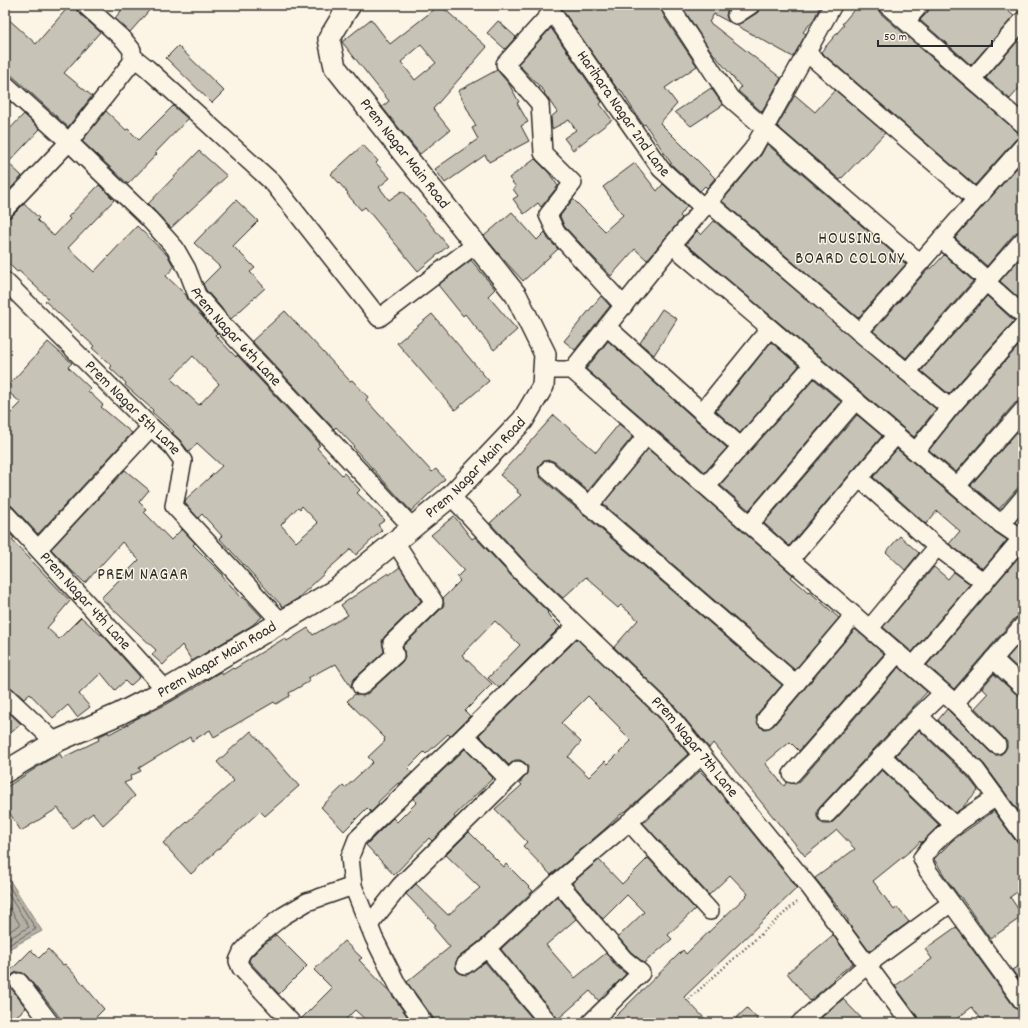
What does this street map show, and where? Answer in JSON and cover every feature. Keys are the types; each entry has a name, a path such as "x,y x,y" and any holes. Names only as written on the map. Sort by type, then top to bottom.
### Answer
{"street":[{"path":"5,209 69,142 132,62 132,50 124,40 85,5"},
{"name":"Prem Nagar Main Road","path":"5,772 55,742 119,714 166,690 337,589 451,496 523,420 543,386 545,354 516,295 335,67 329,39 350,5"},
{"path":"669,5 730,98 920,263"},
{"path":"736,15 751,5"},
{"path":"572,370 672,245 753,149 833,5"},
{"path":"887,5 1023,124"},
{"path":"906,22 920,5"},
{"name":"Harihara Nagar 2nd Lane","path":"624,306 556,232 548,215 573,183 543,153 540,104 505,64 552,12 662,170 950,408"},
{"path":"972,79 1023,20"},
{"path":"807,53 976,199"},
{"path":"132,56 273,183 379,318 476,244"},
{"name":"Prem Nagar 6th Lane","path":"5,84 69,142 149,219 175,248 187,269 197,296 412,527"},
{"path":"859,332 1023,146"},
{"path":"941,239 1023,315"},
{"path":"907,372 1023,242"},
{"path":"672,245 1001,524 1023,539 913,666"},
{"name":"Prem Nagar 5th Lane","path":"5,281 151,427 172,446 183,461 174,506 281,622"},
{"path":"916,451 950,408 1023,326"},
{"path":"607,327 740,446"},
{"path":"702,412 770,328"},
{"path":"706,486 814,364"},
{"path":"544,370 572,370 913,666 949,698 996,745"},
{"path":"750,524 856,400"},
{"path":"957,486 1023,410"},
{"path":"38,549 151,427"},
{"path":"589,506 647,435"},
{"path":"791,559 896,435"},
{"path":"548,470 796,684"},
{"path":"859,478 937,547 985,583"},
{"name":"Prem Nagar 7th Lane","path":"451,496 522,574 665,710 811,888 910,1023"},
{"path":"1001,524 1023,498"},
{"name":"Prem Nagar 4th Lane","path":"5,513 166,690"},
{"path":"361,686 395,655 392,643 434,602 395,542"},
{"path":"870,628 937,547"},
{"path":"766,719 854,615"},
{"path":"827,814 919,716 949,698 994,659 1023,625"},
{"path":"424,1023 398,986 374,938 353,886 350,857 357,839 576,626"},
{"path":"792,774 898,653"},
{"path":"994,659 1023,687"},
{"path":"5,695 55,742"},
{"path":"919,716 976,770 1023,834"},
{"path":"369,925 400,886 513,774 465,735"},
{"path":"465,965 487,948 558,882 629,822 702,755"},
{"path":"882,756 955,826"},
{"path":"996,797 955,826 928,848 922,858 928,871 1023,1002"},
{"path":"629,822 710,911"},
{"path":"558,882 624,959 641,973 590,1023"},
{"path":"292,1023 241,968 238,961 242,952 253,940 283,916 307,902 353,886"},
{"path":"800,1023 867,965 951,903"},
{"path":"487,948 549,1023"},
{"path":"19,982 50,1023"}],"path":[{"path":"689,999 811,888"}],"water":[{"path":"5,873 42,931 5,951"}],"building":[{"path":"70,5 72,5 100,32 64,73 92,96 68,127 5,69 5,16 36,44"},
{"path":"126,5 154,5 130,32 115,18"},
{"path":"440,5 487,47 433,109 450,130 420,154 382,107 389,101 342,42 371,19 390,44","holes":["421,45 436,63 415,80 401,62"]},
{"path":"559,5 659,5 666,20 697,66 665,88 677,104 660,123 715,178 707,188 705,186 700,191 673,166 645,124 643,125 620,89 618,90"},
{"path":"681,5 733,5 727,11 726,16 729,22 714,14 709,22 781,78 762,112 738,91 741,87 708,47"},
{"path":"761,5 816,5 819,9 814,19 803,32 806,34 793,57 734,24 741,23 757,13 760,10"},
{"path":"858,5 877,5 880,13 1022,136 1016,139 975,185 821,52 844,25 842,24"},
{"path":"930,5 1001,5 1014,16 971,65 920,20 928,12"},
{"path":"498,21 516,37 505,49 487,33"},
{"path":"551,28 602,102 600,104 612,120 573,150 564,138 576,130 569,120 552,129 551,117 557,112 544,93 545,92 518,64"},
{"path":"1023,35 1023,84 1010,99 986,78"},
{"path":"178,46 224,91 212,103 166,58"},
{"path":"497,70 509,84 519,102 517,103 528,122 521,126 529,141 489,162 485,155 445,183 435,169 478,139 472,128 476,126 458,91"},
{"path":"711,88 723,105 691,126 675,112"},
{"path":"835,90 885,133 840,180 777,126 795,95 815,112"},
{"path":"173,106 188,119 128,184 82,141 106,111 139,140"},
{"path":"24,114 40,129 8,163 22,176 5,195 5,134"},
{"path":"767,144 906,264 858,318 722,201 761,155"},
{"path":"363,145 378,161 376,163 390,178 379,187 389,200 402,191 405,193 448,246 418,271 365,207 361,210 331,174"},
{"path":"199,151 227,176 171,228 148,204"},
{"path":"535,159 549,173 558,186 541,207 538,203 524,214 513,199 518,196 513,189 516,187 509,178"},
{"path":"1023,161 1023,230 1015,233 987,266 955,238"},
{"path":"635,163 657,191 663,184 687,206 680,216 682,218 647,260 635,249 611,276 564,226 560,216 573,199 605,231 623,215 603,187"},
{"path":"99,185 114,200 68,248 94,272 137,226 168,256 174,267 166,276 186,295 189,302 217,333 215,335 236,357 237,355 319,443 318,444 320,445 317,448 342,475 344,473 360,490 357,493 385,520 378,525 382,530 356,555 351,549 297,599 283,607 219,538 222,536 202,514 198,518 185,503 186,499 222,466 197,443 189,452 180,440 172,433 174,432 152,412 153,410 125,385 126,383 110,368 112,366 92,348 94,346 45,301 48,298 5,260 5,219 12,216 24,204 39,218 37,220 54,236 70,219 68,217","holes":["193,356 219,384 199,405 171,379","302,506 318,523 296,542 281,525 298,507 300,509"]},
{"path":"236,200 258,221 233,246 255,268 250,272 265,288 231,319 206,290 203,284 220,267 194,243"},
{"path":"512,212 537,240 545,232 548,239 558,249 523,281 484,236"},
{"path":"714,221 936,409 914,437 686,244 697,231 701,235"},
{"path":"944,255 973,281 906,358 873,331 930,267 931,269"},
{"path":"1023,255 1023,302 1000,281"},
{"path":"471,260 495,289 488,296 517,330 494,350 465,314 463,316 438,285"},
{"path":"601,296 610,306 575,350 564,341"},
{"path":"987,296 1014,321 949,394 921,371"},
{"path":"662,309 677,319 654,355 640,343"},
{"path":"285,311 350,381 352,380 368,397 366,400 432,472 436,469 445,479 411,511 353,447 354,446 336,427 334,429 252,341"},
{"path":"432,314 489,381 455,410 397,343"},
{"path":"608,341 727,448 705,472 586,369"},
{"path":"1023,341 1023,400 1015,403 956,472 929,450 958,414"},
{"path":"48,342 72,363 68,367 90,388 88,391 103,405 101,407 132,433 38,534 12,506 5,503 5,419 21,403 5,389"},
{"path":"771,342 799,366 740,433 716,411"},
{"path":"814,379 841,402 749,510 720,485"},
{"path":"554,415 596,452 619,424 633,436 588,491 555,462 550,460 544,461 540,464 538,469 539,474 541,478 782,685 758,713 756,718 760,727 765,729 774,725 855,629 884,654 799,751 790,742 765,763 784,786 787,782 795,784 800,781 899,667 927,692 817,811 817,817 820,822 830,824 882,770 939,825 921,843 920,841 915,847 873,881 894,910 897,907 909,922 869,951 848,923 848,920 815,878 855,849 837,830 805,856 713,743 709,748 672,703 614,647 638,620 621,605 618,608 586,577 563,598 530,567 490,523 521,495 517,492 518,490 500,475"},
{"path":"857,415 882,436 789,546 764,523"},
{"path":"1023,425 1023,482 999,509 971,485"},
{"path":"648,449 793,575 791,577 839,618 795,670 603,504"},
{"path":"897,449 995,532 1007,540 983,569 949,544 960,531 937,511 926,524 873,477"},
{"path":"125,470 149,490 139,502 146,509 144,512 171,540 182,529 195,543 193,545 223,575 222,576 242,598 243,597 262,617 251,626 192,661 182,645 163,665 152,655 156,650 101,598 139,560 122,542 85,583 51,549"},
{"path":"454,516 472,539 475,537 516,581 548,612 547,613 549,616 560,627 499,688 488,678 520,645 495,621 462,655 492,684 465,711 470,716 450,736 448,734 426,754 424,752 408,768 412,773 399,784 398,783 378,802 379,804 371,812 367,808 344,831 321,807 343,786 345,788 373,762 368,757 385,741 385,738 347,701 355,694 363,696 368,693 402,662 405,657 403,646 441,609 444,605 443,598 460,581 457,577 464,570 431,535"},
{"path":"5,528 14,538 12,540 70,601 47,628 59,639 81,617 101,635 102,634 140,677 130,686 125,681 115,690 101,673 79,694 90,707 77,717 68,705 53,718 30,694 24,699 12,688 5,685"},
{"path":"900,536 919,553 905,570 886,552"},
{"path":"1023,552 1023,615 1015,618 954,689 927,665"},
{"path":"400,567 421,601 385,636 382,641 384,652 354,679 351,687 336,664 332,665 308,678 310,681 289,693 290,696 276,704 274,702 214,737 210,730 192,741 190,737 139,768 141,771 130,776 131,780 124,783 135,796 103,825 93,813 72,828 58,808 21,831 5,806 5,788 60,754 62,758 99,740 98,737 108,732 109,734 167,704 220,672 222,675 233,668 234,669 285,638 287,641 308,628 313,635 348,615 341,605 388,573 389,575"},
{"path":"934,567 948,579 954,572 970,584 912,652 883,627"},
{"path":"577,639 658,717 688,754 625,812 624,811 551,875 523,846 527,842 495,809 522,785 520,783 527,773 528,767 520,760 515,760 509,765 479,735","holes":["588,696 620,728 619,729 631,741 608,764 605,761 589,777 568,757 581,742 561,723"]},
{"path":"1023,640 1023,673 1007,658"},
{"path":"994,674 1016,694 1023,697 1023,817 984,764 938,720 947,709 990,752 995,755 1000,755 1004,752 1007,747 1007,742 975,708 988,694 982,688"},
{"path":"5,709 21,724 5,738"},
{"path":"919,730 968,777 978,790 961,809 955,813 896,755"},
{"path":"251,731 299,786 265,816 260,811 191,874 163,843 234,781 217,762"},
{"path":"465,749 493,778 454,816 455,818 432,841 429,838 394,875 366,845 393,818 397,822 417,802 413,799"},
{"path":"700,771 711,782 797,888 684,997 709,1023 609,1023 683,950 686,954 748,894 730,875 709,895 643,823"},
{"path":"994,811 1015,840 1023,844 1023,888 1010,897 1023,916 990,939 947,880 934,859 953,840"},
{"path":"469,832 504,867 506,864 533,891 481,940 459,957 455,967 461,974 467,975 485,962 536,1023 437,1023 407,982 450,947 433,927 436,925 406,894 416,884 448,915 480,888 446,855"},
{"path":"648,858 695,909 668,935 672,939 644,963 631,952 618,937 644,912 627,895 603,919 572,883 599,860 622,884"},
{"path":"557,896 576,919 546,945 575,978 606,953 616,966 626,974 599,1001 590,991 558,1019 501,949"},
{"path":"956,927 1015,1008 1023,1012 1023,1023 984,1023 972,1007 951,1023 922,1023 895,986 932,959 925,949"},
{"path":"276,935 307,966 279,994 249,961 250,958 264,944"},
{"path":"833,935 853,963 833,979 834,980 810,1001 787,973"},
{"path":"344,941 362,958 359,960 390,992 407,1016 400,1023 369,1023 355,1010 342,1023 302,1023 301,1019 332,988 314,970"},
{"path":"48,949 63,965 65,964 104,1009 90,1023 64,1023 27,976 23,973 17,972 10,978 9,984 26,1008 8,1023 5,1023 5,976 31,950 39,958"},
{"path":"1023,963 1023,985 1012,970"},
{"path":"843,999 866,1023 827,1023 822,1017"},
{"path":"747,1008 761,1023 731,1023"}],"district":[{"name":"HOUSING BOARD COLONY","path":"850,250"},
{"name":"PREM NAGAR","path":"143,576"}]}
